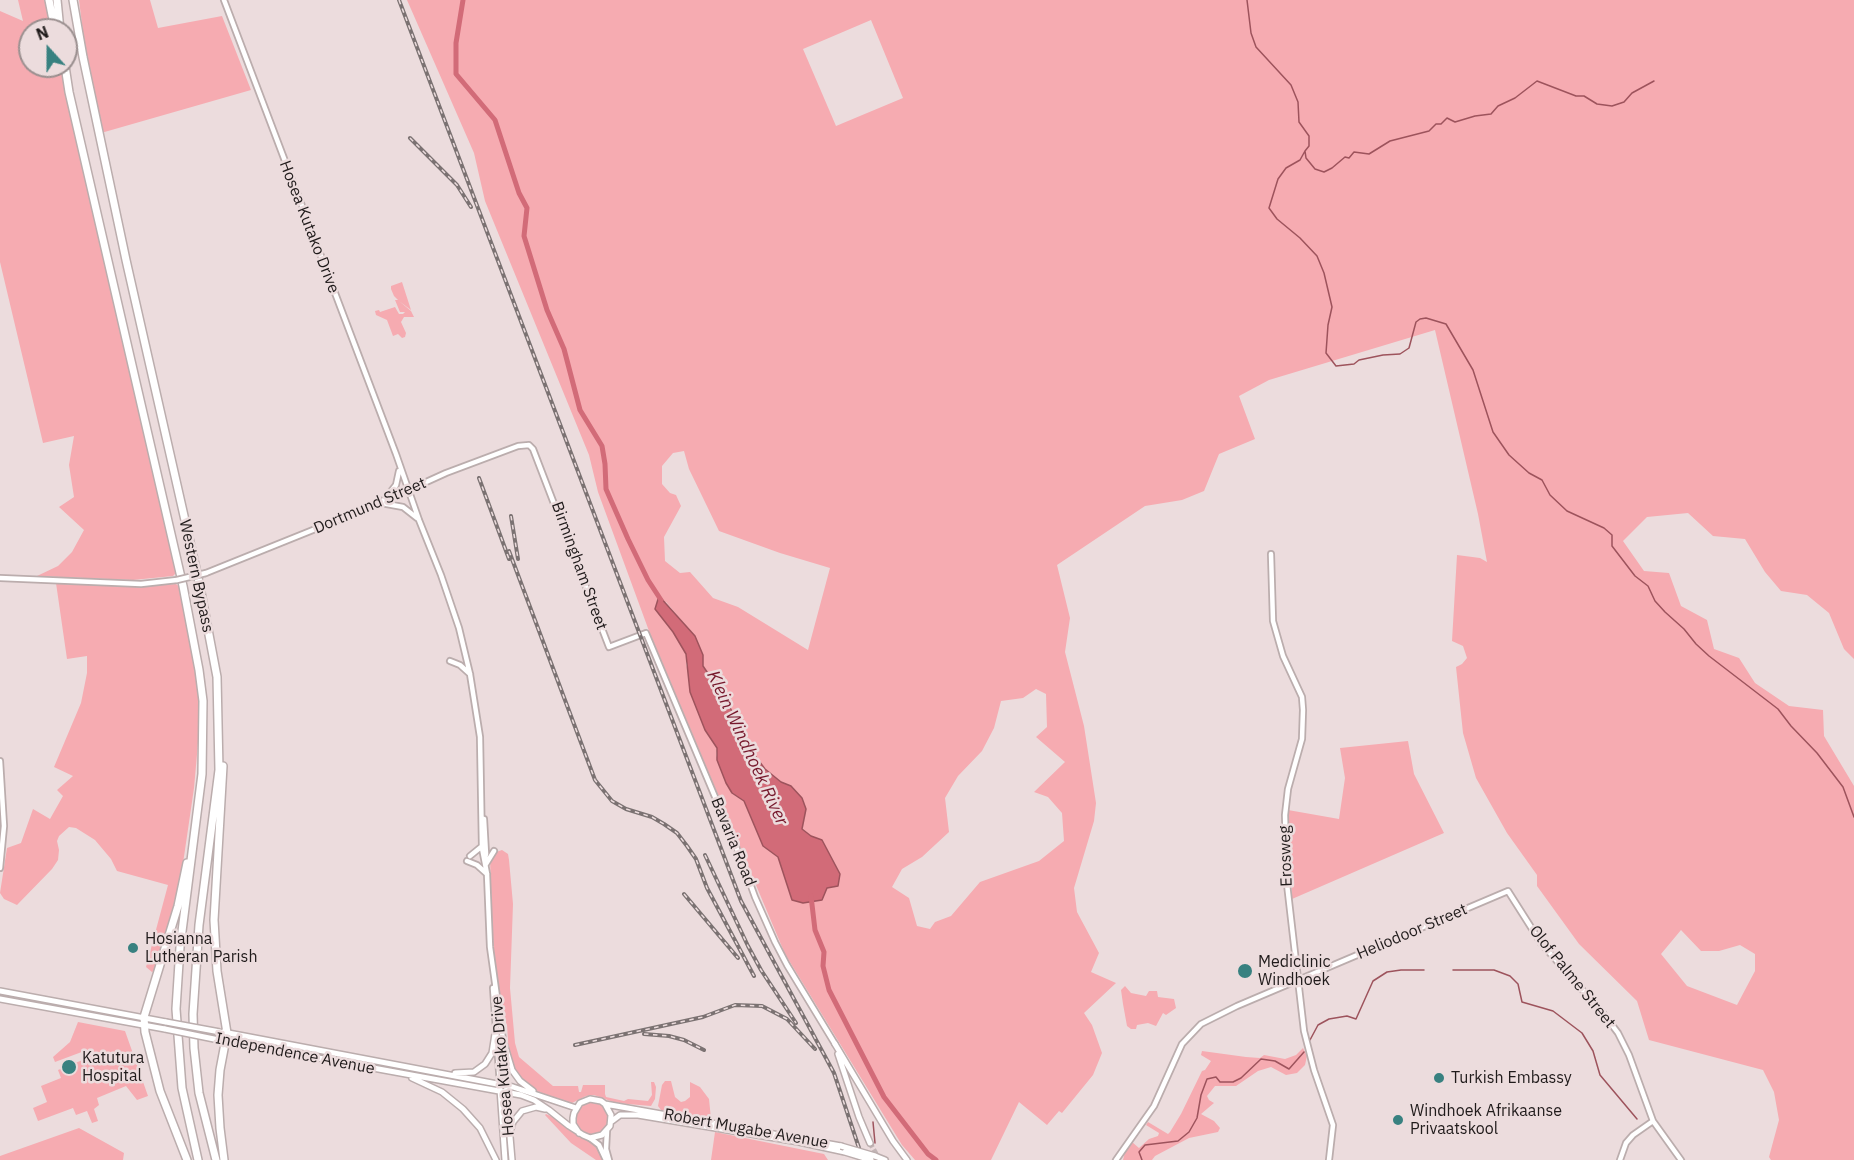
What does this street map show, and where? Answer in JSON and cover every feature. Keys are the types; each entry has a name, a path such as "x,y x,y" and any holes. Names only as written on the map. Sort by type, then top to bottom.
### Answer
{"highway":[{"path":"49,0 53,18"},
{"path":"57,0 59,18"},
{"name":"Western Bypass","path":"75,0 77,29 126,260 199,582 217,677 219,770 199,925 193,1014 199,1093 216,1160"},
{"name":"Western Bypass","path":"66,78 192,625 203,701 202,774 180,947 176,1009 182,1088 198,1160"},
{"path":"217,677 222,714 223,776 214,920 224,1036 218,1095 224,1160"},
{"path":"187,1160 160,1091 144,1026 144,1017 178,906 202,774"}],"main road":[{"name":"Independence Avenue","path":"0,991 144,1017 395,1073 503,1088 529,1097 579,1133 590,1137"},
{"name":"Independence Avenue","path":"0,999 144,1026 224,1036 435,1072 538,1095 576,1108"},
{"path":"435,1072 468,1073 480,1069 490,1059 495,1034"},
{"path":"503,1040 514,1074 538,1095"},
{"path":"835,1044 870,1143"},
{"path":"835,1044 893,1141 907,1160"},
{"path":"395,1073 431,1087 453,1100 480,1128 496,1160"},
{"name":"Hosea Kutako Drive","path":"503,1088 512,1160"},
{"name":"Hosea Kutako Drive","path":"503,1088 505,1160"},
{"path":"579,1133 573,1118 576,1108 584,1100 595,1099 609,1109 611,1121 607,1131 602,1135 590,1137"},
{"name":"Robert Mugabe Avenue","path":"605,1104 885,1160"},
{"path":"510,1135 513,1122 522,1112 536,1107 549,1110"},
{"name":"Robert Mugabe Avenue","path":"611,1121 620,1115 632,1114 706,1124"},
{"name":"Robert Mugabe Avenue","path":"716,1126 841,1146 873,1158"}],"street":[{"name":"Hosea Kutako Drive","path":"224,0 410,489 450,600 470,674 480,737 495,1034 503,1088"},
{"name":"Dortmund Street","path":"0,578 141,584 177,580 206,573 518,446 529,445 533,449"},
{"name":"Birmingham Street","path":"533,449 609,647 646,633"},
{"name":"Hosea Kutako Drive","path":"396,454 398,465 410,489 425,532"},
{"path":"380,504 396,485 399,477 398,465"},
{"path":"380,504 403,507 419,519"},
{"name":"Erosweg","path":"1270,554 1273,621 1283,656 1302,697 1304,710 1303,731 1288,789 1285,815 1287,884 1297,981 1309,1053 1333,1125 1329,1160"},
{"name":"Bavaria Road","path":"646,633 760,909 787,965 835,1044"},
{"path":"450,661 460,665 470,674"},
{"path":"0,761 4,826 0,868"},
{"path":"486,864 494,850 484,844 468,858 487,874"},
{"name":"Heliodoor Street","path":"1118,1158 1154,1106 1182,1044 1195,1029 1210,1018 1508,891"},
{"name":"Olof Palme Street","path":"1508,891 1541,943 1618,1033 1629,1055 1653,1121 1681,1160"},
{"name":"Hosea Kutako Drive","path":"493,973 503,1040 503,1088"},
{"path":"1620,1160 1626,1143 1653,1121"},
{"path":"607,1131 608,1160"},
{"path":"590,1137 599,1145 608,1160"}],"shaded area":[{"path":"18,0 47,0 50,18 22,18"},
{"path":"79,0 150,0 158,28 222,16 251,90 101,133"},
{"path":"407,0 1854,0 1854,659 1844,649 1829,613 1807,595 1781,591 1765,572 1745,539 1713,536 1688,513 1647,517 1623,541 1644,571 1669,573 1681,606 1707,620 1714,649 1739,658 1755,683 1789,706 1823,710 1824,736 1854,786 1854,1160 1771,1160 1769,1157 1779,1120 1774,1092 1763,1070 1649,1040 1637,1001 1579,944 1537,886 1537,875 1507,833 1476,778 1463,733 1456,667 1467,658 1463,646 1452,641 1457,555 1480,558 1487,562 1435,330 1269,380 1239,396 1255,439 1219,454 1204,491 1182,500 1145,506 1057,565 1070,618 1065,652 1084,726 1096,803 1094,821 1074,888 1077,912 1099,953 1091,972 1116,983 1084,1013 1092,1025 1102,1053 1093,1075 1062,1113 1059,1111 1047,1125 1019,1102 991,1160 915,1160 902,1145 785,954 649,631 598,492 589,455 485,201 474,153","holes":["871,20 903,98 836,126 803,49","684,451 689,469 719,531 830,568 808,650 738,607 713,598 690,572 680,573 665,561 664,537 681,506 676,495 670,493 662,484 662,466 673,453","666,602 687,627 703,655 703,666 726,700 756,757 765,769 781,782 791,786 805,816 802,829 822,840 840,874 827,888 792,900 778,857 763,846 744,801 732,793 716,755 717,748 705,730 686,664 686,654 655,609","1036,689 1046,694 1047,727 1036,737 1065,762 1034,792 1048,797 1062,813 1064,841 1039,861 980,882 951,916 935,922 930,929 917,926 909,898 892,887 902,869 922,857 949,832 945,798 958,776 982,751 994,728 1001,701 1023,698","1681,930 1701,951 1719,951 1740,945 1755,954 1755,971 1737,1005 1687,986 1661,954"]},
{"path":"0,11 18,19 18,78 63,78 177,572 173,576 133,580 37,576 58,566 72,552 84,530 59,507 74,497 69,465 74,436 43,443 0,262"},
{"path":"402,282 411,310 399,301 411,311 414,317 404,317 401,322 406,333 402,338 398,334 393,336 387,320 376,315 375,311 380,312 395,307 399,314 405,312 400,312 395,300 398,300 391,289 391,286"},
{"path":"56,583 141,586 176,584 181,588 193,648 199,695 199,732 194,788 180,884 156,970 152,972 146,967 168,885 117,871 111,859 95,840 76,828 69,827 59,836 58,860 17,905 4,899 0,893 7,848 21,843 33,809 50,819 63,796 57,790 73,776 54,767 81,703 87,673 87,656 67,659"},
{"path":"1408,741 1414,774 1444,833 1292,899 1288,810 1339,819 1345,778 1340,748"},
{"path":"502,850 508,854 513,904 510,988 515,1043 519,1057 553,1086 578,1086 581,1092 583,1085 605,1085 606,1097 624,1101 628,1099 648,1101 652,1095 651,1082 654,1082 655,1099 651,1106 616,1103 594,1095 586,1096 570,1104 534,1090 516,1073 509,1056 507,1025 502,1012 494,956 490,859 496,852"},
{"path":"1125,986 1131,993 1146,996 1149,991 1157,991 1158,997 1174,999 1176,1008 1166,1015 1163,1013 1156,1026 1148,1023 1131,1029 1127,1026 1121,990"},
{"path":"78,1022 125,1031 148,1096 137,1100 126,1086 97,1098 99,1105 94,1109 98,1121 92,1123 87,1111 76,1115 73,1108 38,1121 33,1108 47,1102 41,1086 61,1078 58,1070 90,1057 87,1050 55,1062 53,1057 70,1042"},
{"path":"1303,1048 1307,1056 1305,1065 1297,1073 1286,1075 1271,1067 1258,1071 1236,1086 1215,1086 1207,1096 1214,1103 1201,1114 1214,1121 1220,1128 1218,1132 1189,1138 1155,1156 1152,1160 1123,1160 1132,1142 1139,1148 1149,1139 1158,1136 1159,1133 1146,1125 1148,1122 1168,1134 1170,1132 1202,1071 1211,1061 1201,1055 1202,1051 1260,1058 1264,1055 1285,1059 1296,1055"},
{"path":"665,1081 671,1081 675,1097 681,1102 690,1097 690,1082 700,1087 709,1099 711,1119 661,1110 658,1106 662,1085"},
{"path":"592,1101 604,1106 609,1118 604,1130 592,1135 580,1130 575,1118 580,1106"},
{"path":"546,1114 557,1119 579,1137 595,1144 604,1160 596,1160 571,1143"},
{"path":"79,1128 124,1153 123,1160 0,1160 0,1156"},
{"path":"715,1132 824,1154 828,1160 711,1160"}],"water":[{"path":"659,596 695,636 703,655 703,666 726,700 756,757 765,769 781,782 791,786 802,798 806,809 802,829 822,840 840,874 838,886 827,888 822,900 803,903 792,900 778,857 763,846 744,801 732,793 726,783 717,760 717,748 705,730 690,692 686,654 655,609"}],"waterway":[{"name":"Klein Windhoek River","path":"463,0 456,43 456,74 495,120 519,193 527,208 524,236 547,310 564,349 580,410 602,446 606,489 648,580 661,600"},
{"path":"1247,0 1251,33 1256,47 1291,85 1298,102 1299,122 1309,136 1309,146 1305,151 1306,158 1315,169 1324,172 1345,157 1349,158 1354,152 1369,154 1390,141 1429,131 1447,118 1455,122 1491,114 1498,106 1515,98 1537,81 1576,96 1584,96 1597,104 1612,106 1624,102 1632,93 1654,81"},
{"path":"1305,151 1300,160 1286,168 1278,179 1269,208 1277,219 1317,256 1324,273 1332,307 1326,353 1336,366 1354,364 1359,360 1383,355 1400,354 1409,348 1416,322 1420,319 1426,318 1446,324 1473,370 1493,432 1509,455 1529,473 1542,480 1550,495 1567,511 1604,528 1612,535 1612,546 1635,576 1648,586 1655,601 1665,612 1709,656 1778,709 1843,787 1854,817"},
{"name":"Klein Windhoek River","path":"811,896 815,930 824,952 823,966 829,990 884,1097 928,1154 936,1160"},
{"path":"1310,1040 1318,1025 1329,1019 1347,1016 1356,1019 1373,981 1387,972 1424,970"},
{"path":"1453,970 1494,970 1510,976 1518,984 1522,1002 1553,1011 1582,1033 1593,1051 1600,1075 1637,1119"},
{"path":"1142,1160 1139,1152 1145,1145 1178,1141 1189,1132 1197,1118 1201,1095 1207,1079 1216,1077 1220,1082 1233,1082 1241,1078 1261,1059 1275,1061 1289,1069 1304,1052"},
{"path":"873,1122 875,1143"}],"tunnel":[{"path":"870,1143 879,1159"}],"railway":[{"path":"399,0 741,901 834,1073 863,1160"},
{"path":"410,138 457,185 471,207"},
{"path":"479,478 509,559"},
{"path":"511,516 518,559"},
{"path":"509,551 595,780 612,801 626,809 652,817 677,833 696,859 707,888 754,976"},
{"path":"705,855 748,946 796,1023"},
{"path":"684,894 738,958"},
{"path":"575,1045 703,1017 735,1005 762,1006 787,1019 815,1049"},
{"path":"644,1034 669,1036 684,1040 704,1050"}],"place":[{"name":"Hosianna Lutheran Parish","path":"133,948"},
{"name":"Mediclinic Windhoek","path":"1245,971"},
{"name":"Katutura Hospital","path":"69,1067"},
{"name":"Turkish Embassy","path":"1439,1078"},
{"name":"Windhoek Afrikaanse Privaatskool","path":"1398,1120"}]}
